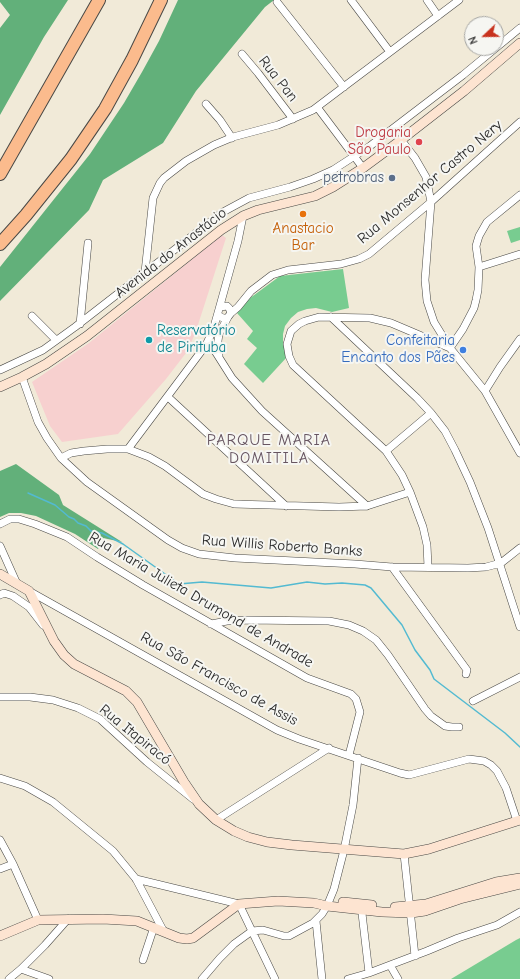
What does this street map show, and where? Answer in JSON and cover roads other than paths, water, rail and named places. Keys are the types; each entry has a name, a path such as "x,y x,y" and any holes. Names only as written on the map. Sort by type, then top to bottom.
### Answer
{"highway":[{"path":"0,174 99,0"},
{"path":"0,244 26,215 71,159 105,109 132,60 161,0"}],"main road":[{"name":"Avenida do Anastácio","path":"0,387 46,364 87,336 221,230 243,216 258,210 315,196 333,187 362,168 464,91 520,43"},
{"name":"Rua São Francisco de Assis","path":"0,574 30,591"},
{"path":"30,591 54,641 64,655 74,664 126,691 137,702 184,782 199,804 216,820 234,831 248,837 267,842 344,850 404,854 429,849 518,820"},
{"path":"411,910 496,882 520,878"},
{"path":"0,936 38,920 129,919 154,927 179,938 190,939 238,904 278,901 361,906 382,912 411,910 425,911 467,897 520,884"}],"street":[{"path":"351,0 390,52"},
{"path":"427,0 438,16"},
{"path":"145,272 153,198 160,183 172,171 214,145 232,138 278,126 317,107 458,0"},
{"path":"277,2 344,87"},
{"name":"Avenida do Anastácio","path":"0,370 43,350 80,324 223,212 249,198 313,179 332,170 370,146 463,75 520,28"},
{"name":"Rua Pan","path":"242,54 293,120"},
{"path":"206,104 220,120 232,138"},
{"path":"317,107 362,168"},
{"name":"Rua Monsenhor Castro Nery","path":"218,311 220,307 228,311 272,275 288,270 341,264 359,259 369,254 431,202 520,122"},
{"path":"401,140 415,158 426,177 431,202 424,280 427,301 434,322 450,348 485,391 520,453"},
{"path":"450,348 463,329 474,308 478,290 479,267 476,246 482,229 488,222 520,195"},
{"path":"208,342 224,292 238,241 243,216"},
{"path":"80,324 88,243"},
{"path":"479,267 520,254"},
{"path":"219,356 219,334 228,311 224,292"},
{"path":"218,311 222,318 228,311"},
{"path":"32,316 56,340"},
{"path":"428,567 427,545 423,527 402,475 386,451 293,365 289,356 287,344 291,332 299,324 312,318 370,318 409,329 450,348"},
{"path":"331,318 417,398 431,413 448,438 470,482 501,563 520,627"},
{"path":"128,449 208,342 219,334"},
{"path":"485,391 520,339"},
{"path":"208,342 219,356 232,378 262,411 367,506"},
{"name":"Rua Willis Roberto Banks","path":"22,377 38,422 61,458 87,482 168,540 182,548 199,554 235,558 392,567 458,568 486,567 501,563 520,548"},
{"path":"168,397 286,506"},
{"path":"386,451 431,413"},
{"path":"61,458 71,453 84,451 128,449 149,457 165,466 203,494 234,504 340,507 367,506 410,492"},
{"name":"Rua Maria Julieta Drumond de Andrade","path":"0,524 10,519 19,519 67,537 104,562 307,678 350,694 356,699 360,712 349,755"},
{"path":"0,546 17,584"},
{"path":"392,567 467,670 466,674"},
{"name":"Rua São Francisco de Assis","path":"30,591 277,730 299,739 409,775 469,759 484,761 497,771 506,788 518,820"},
{"path":"0,595 4,593 13,596 29,607 54,641"},
{"path":"211,624 246,620 329,621 349,625 363,631 376,640 431,716 445,726 459,727"},
{"path":"474,701 520,677"},
{"path":"513,681 520,685"},
{"name":"Rua Itapiracó","path":"0,697 30,697 53,700 78,708 100,719 147,762 199,804"},
{"path":"216,820 328,748"},
{"path":"202,979 234,944 252,931 259,930 289,936 316,921 329,903 344,850 353,805 358,758"},
{"path":"0,778 25,786 52,802 113,851 136,879 164,932"},
{"path":"0,840 13,864 38,920"},
{"path":"404,854 415,956"},
{"path":"0,869 13,864"},
{"path":"136,879 238,904 275,979"},
{"path":"361,906 369,974"},
{"path":"348,979 369,974 390,964 497,925 520,912"},
{"path":"9,979 21,969 68,919"},
{"path":"316,921 322,979"},
{"path":"143,960 154,927"},
{"path":"390,964 398,979"},
{"path":"21,969 49,979"}],"waterway":[{"path":"28,493 55,505 69,517 86,526 91,531 102,533 123,544 179,584 202,582 271,588 307,582 365,585 371,588 402,625 415,650 430,670 434,679 505,733 520,747"}],"place":[{"name":"Drogaria São Paulo","path":"419,142"},
{"name":"petrobras","path":"392,178"},
{"name":"Anastacio Bar","path":"303,214"},
{"name":"Reservatório de Pirituba","path":"149,340"},
{"name":"Confeitaria Encanto dos Pães","path":"463,350"}],"district":[{"name":"PARQUE MARIA DOMITILA","path":"269,449"}]}
